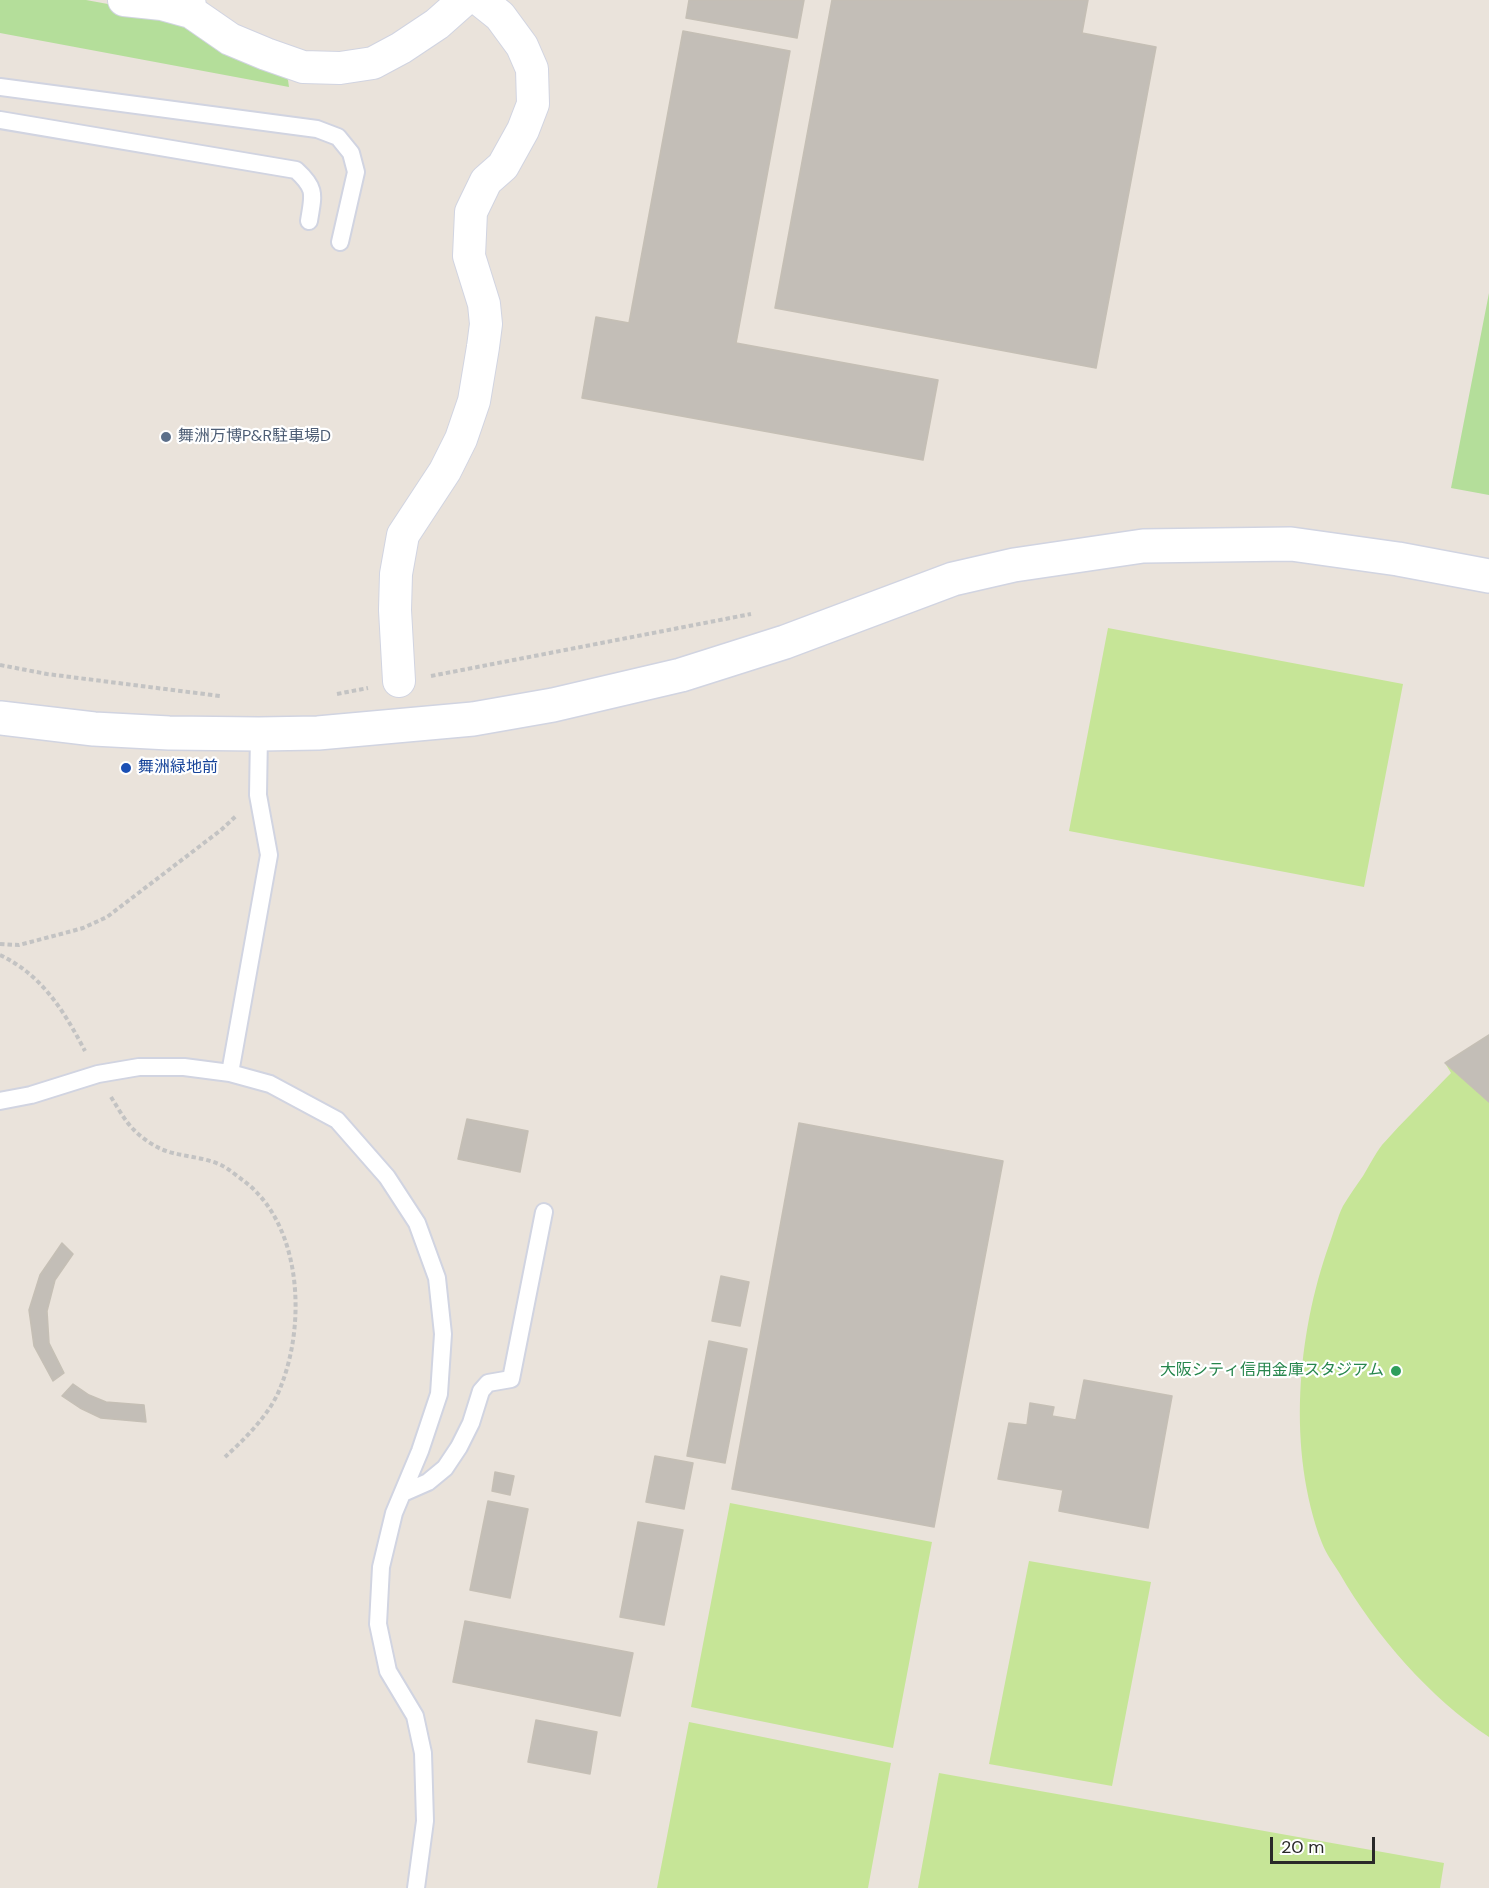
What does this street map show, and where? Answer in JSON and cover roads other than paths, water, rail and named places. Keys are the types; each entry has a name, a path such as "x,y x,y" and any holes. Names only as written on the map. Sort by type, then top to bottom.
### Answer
{"street":[{"path":"124,0 190,6 230,39 266,54 303,66 339,68 373,63 437,24 464,0"},
{"path":"400,682 395,592 403,535 445,471 461,439 474,401 483,347 486,324 484,304 469,256 471,212 486,181 503,166 523,130 533,104 532,69 522,46 500,16 480,0"},
{"path":"0,718 104,729 169,733 259,734 318,733 473,719 553,705 696,670 785,642 953,579 1014,565 1143,546 1291,544 1398,559 1489,576"}],"lane":[{"path":"0,87 317,129 338,137 351,153 356,172 340,242"},
{"path":"0,120 296,170 307,180 313,194 309,221"},
{"path":"230,1073 269,855 258,795 259,734"},
{"path":"0,1101 31,1095 98,1074 139,1067 184,1067 230,1073 270,1084 337,1120 387,1178 417,1224 437,1278 443,1334 439,1394 420,1451 394,1513 381,1567 378,1623 388,1671 415,1716 423,1753 425,1821 416,1888"},
{"path":"403,1493 428,1482 445,1468 459,1447 471,1423 481,1391 488,1383 511,1379 544,1212"}],"place":[{"name":"舞洲万博P&R駐車場D","path":"166,437"},
{"name":"舞洲緑地前","path":"126,768"},
{"name":"大阪シティ信用金庫スタジアム","path":"1396,1371"}]}
